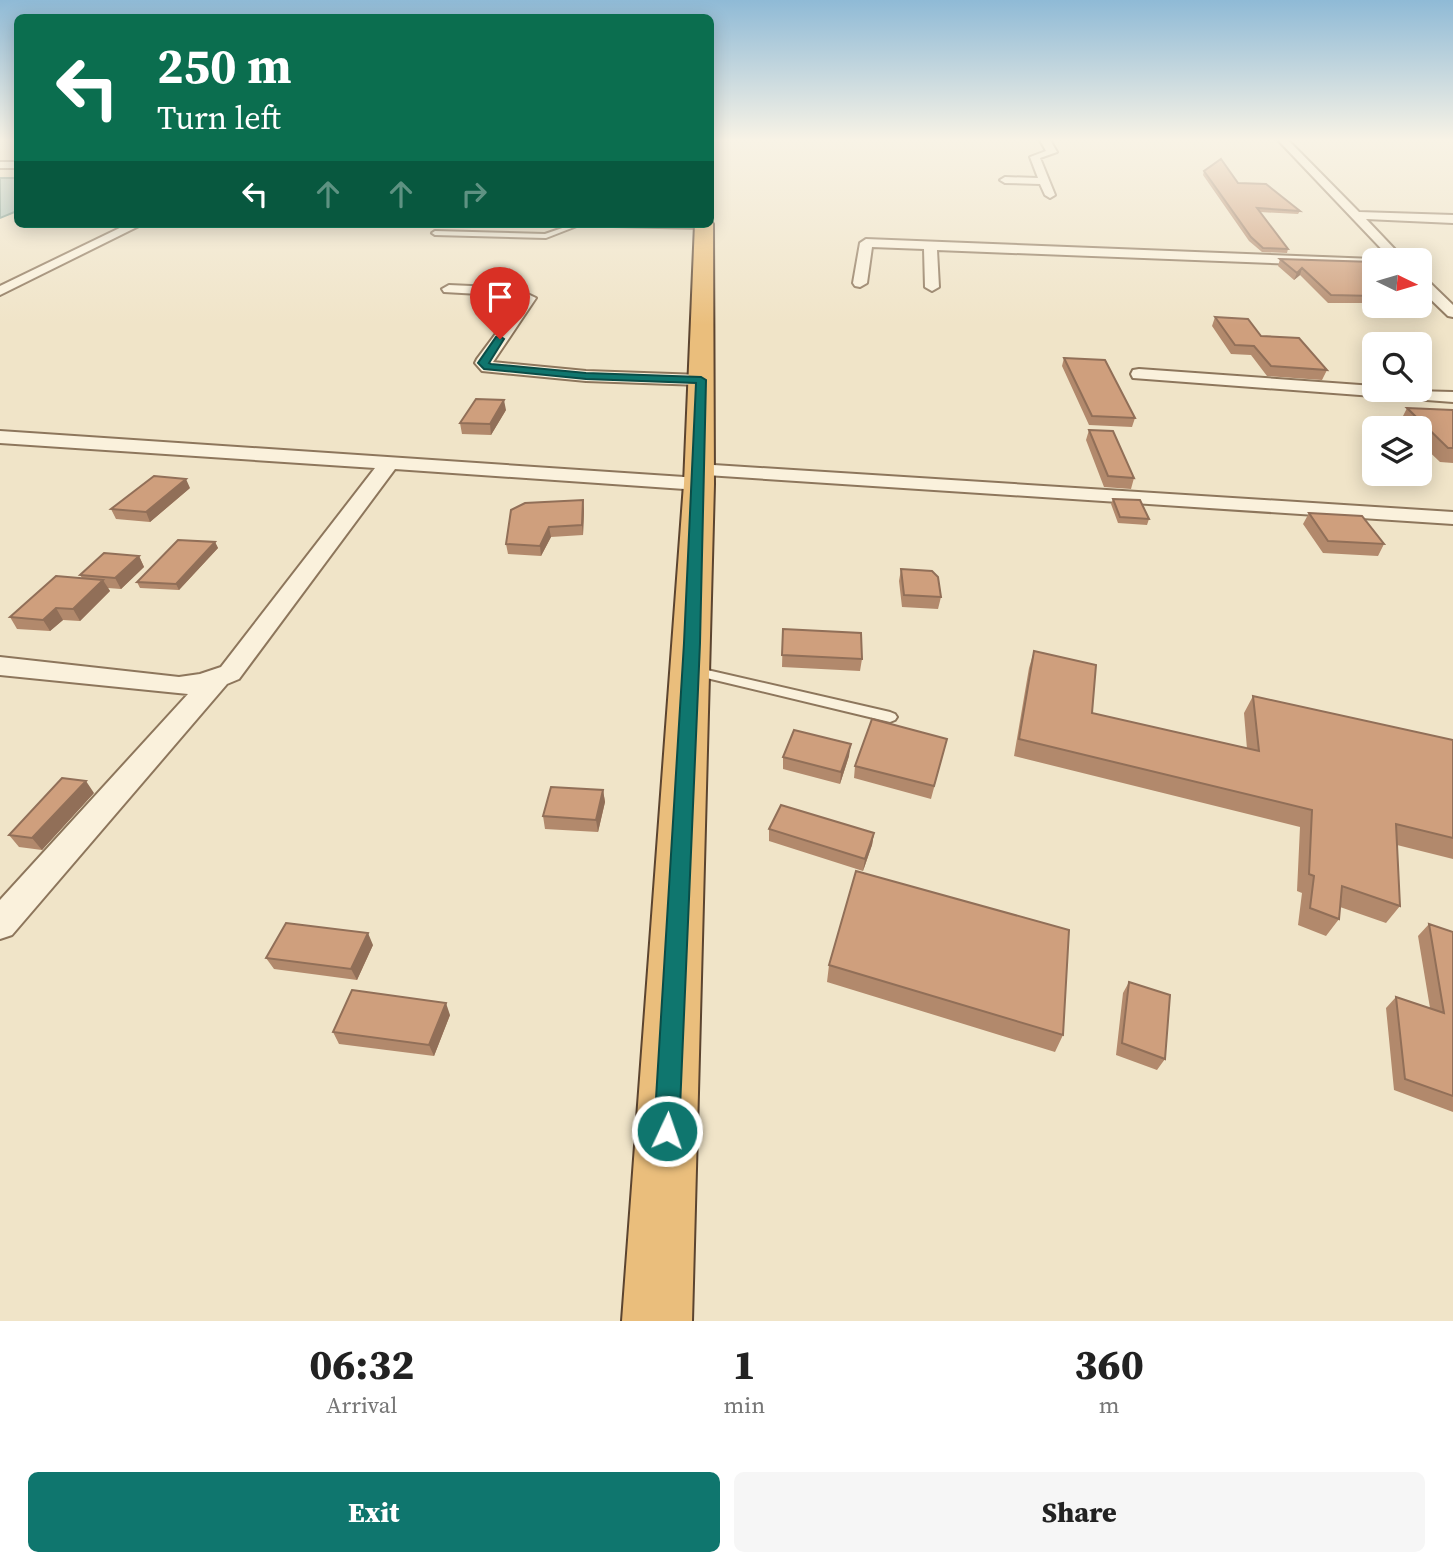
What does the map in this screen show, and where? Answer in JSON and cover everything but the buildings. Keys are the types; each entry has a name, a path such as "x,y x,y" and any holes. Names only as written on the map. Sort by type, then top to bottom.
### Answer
{"highway":[{"path":"657,1321 691,670 699,477 704,228"}],"street":[{"path":"1342,202 1387,248"},
{"path":"1355,215 1453,219"},
{"path":"0,291 129,228"},
{"path":"860,283 866,243 1362,263"},
{"path":"930,246 932,287"},
{"path":"449,289 515,292 529,298 485,359 483,363 488,367 586,376 701,380"},
{"path":"1432,293 1453,313"},
{"path":"1139,374 1453,397"},
{"path":"0,437 390,462 1453,518"},
{"path":"0,457 36,439"},
{"path":"0,666 179,686 217,679 230,673 390,462"},
{"path":"0,924 217,679"}],"lane":[{"path":"435,233 546,236 568,228"},
{"path":"691,670 890,717"}],"water":[{"path":"0,202 14,202 14,212 0,218"}],"route":[{"path":"500,339 483,363 488,367 586,376 701,380 692,643 667,1131"}]}
